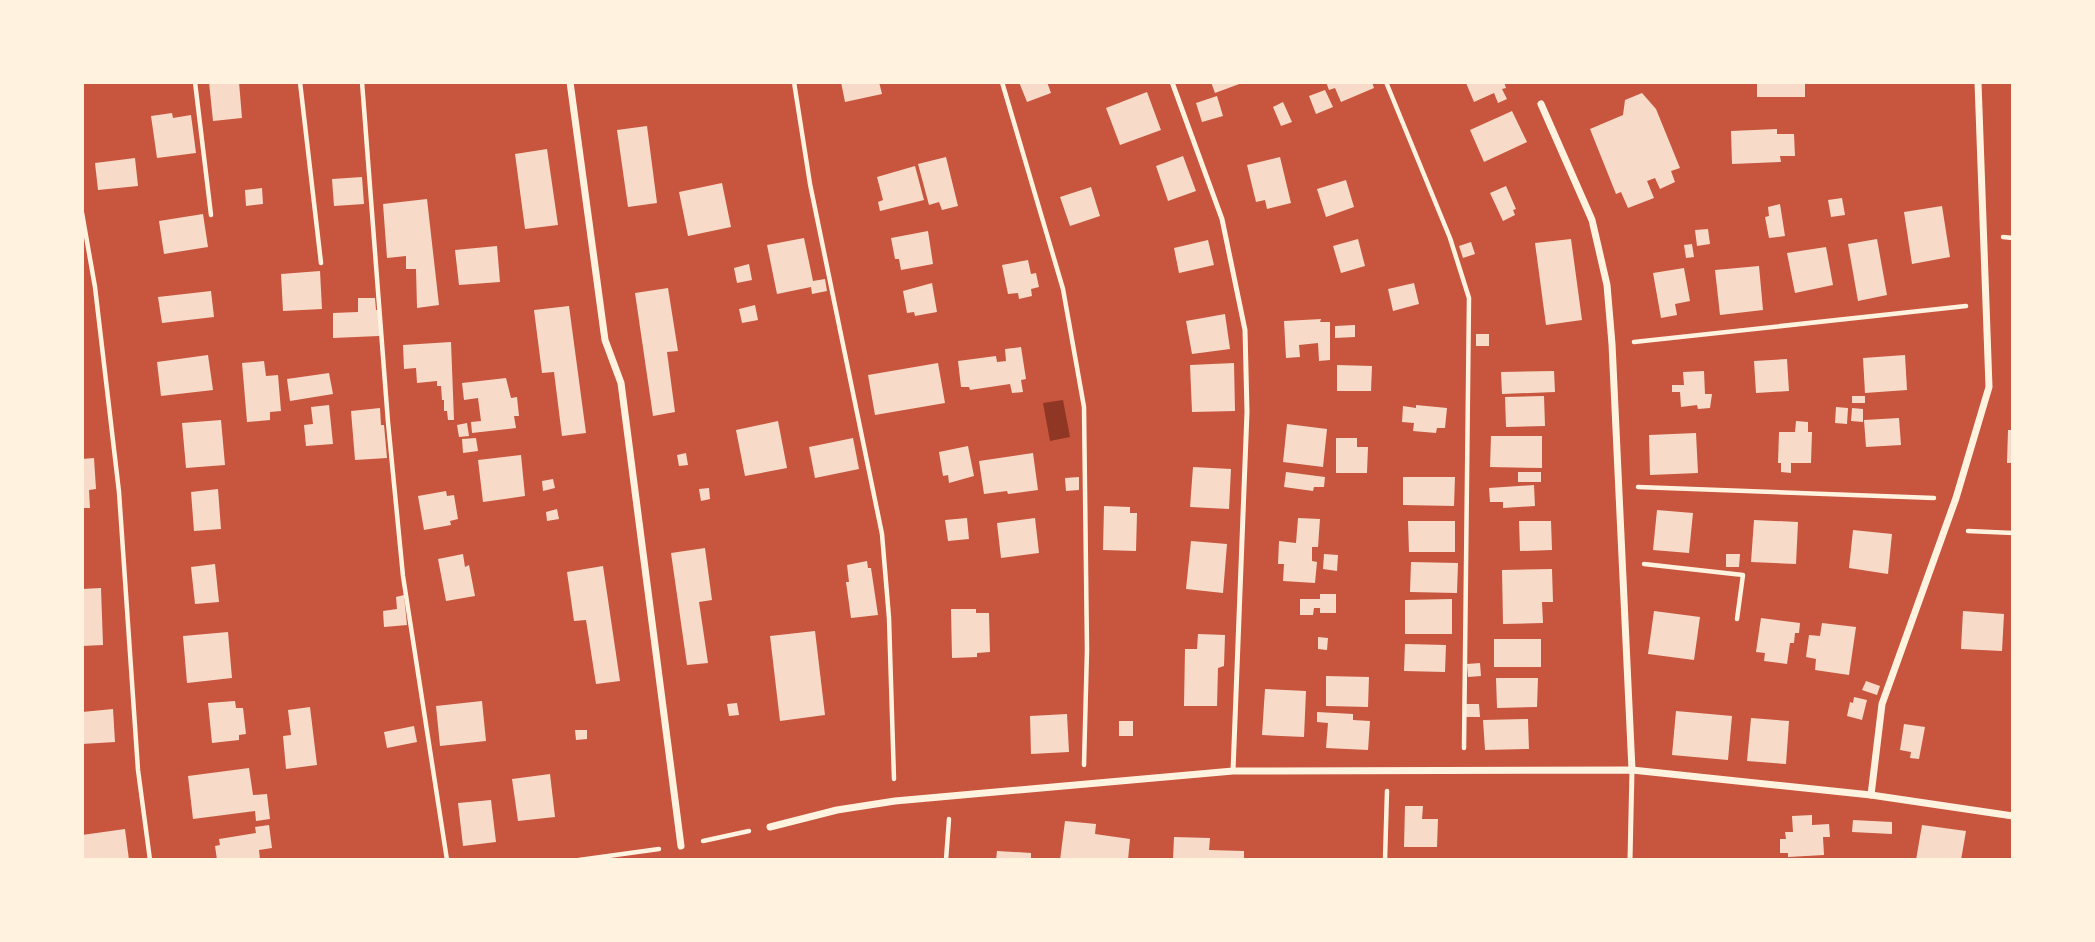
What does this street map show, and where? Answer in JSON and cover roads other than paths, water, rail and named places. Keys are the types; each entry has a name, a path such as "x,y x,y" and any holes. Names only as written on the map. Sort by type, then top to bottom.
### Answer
{"street":[{"path":"570,82 605,340 621,383 681,846"},
{"path":"1871,795 1882,704 1956,498 1989,387 1978,82"},
{"path":"1541,104 1592,220 1607,285 1632,769"},
{"path":"770,827 837,810 895,801 1233,771 1632,769 1871,795 2013,816"}],"lane":[{"path":"1172,82 1222,219 1244,330 1247,412 1233,771"},
{"path":"1630,860 1632,769"}]}
